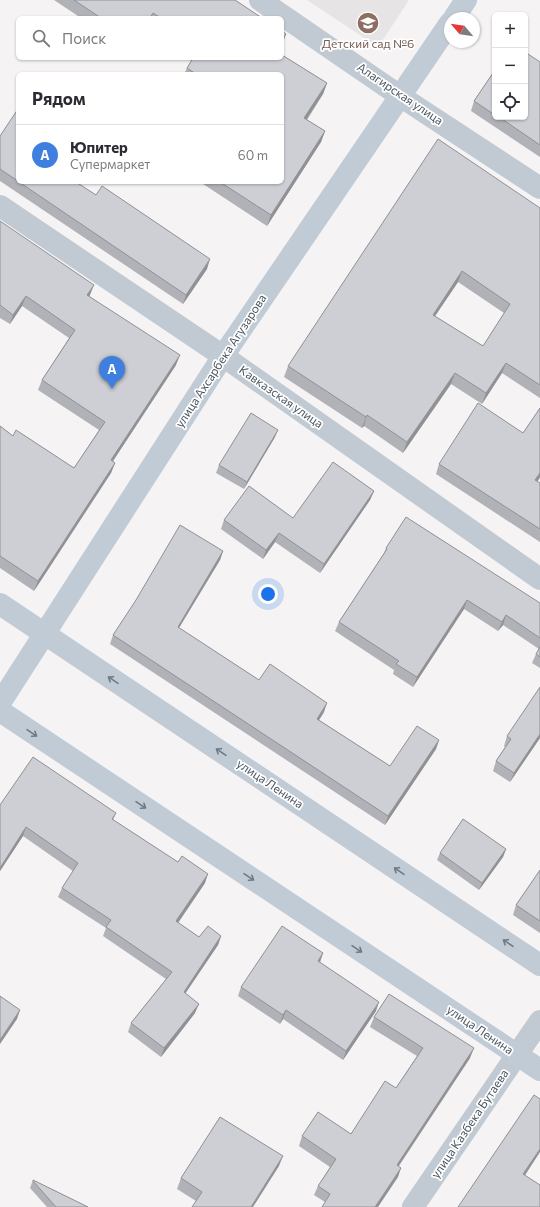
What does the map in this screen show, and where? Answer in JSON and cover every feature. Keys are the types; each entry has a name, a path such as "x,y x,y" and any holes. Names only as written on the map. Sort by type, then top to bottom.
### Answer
{"street":[{"name":"Алагирская улица","path":"260,0 283,16"},
{"path":"458,12 466,0"},
{"name":"Алагирская улица","path":"284,16 400,96 540,188"},
{"name":"улица Ахсарбека Агузарова","path":"0,703 223,356 444,32"},
{"name":"Кавказская улица","path":"0,206 223,356 540,579"},
{"name":"улица Ленина","path":"0,604 540,965"},
{"name":"улица Ленина","path":"0,711 540,1070"},
{"name":"улица Казбека Бутаева","path":"413,1207 540,1021"}],"shaded area":[{"name":"Детский сад №6","path":"307,0 409,0 378,47"}],"building":[{"path":"74,0 235,0 259,16 158,16 153,13 151,16 98,16"},
{"path":"528,54 540,62 540,145 503,120 528,120"},
{"path":"284,56 327,83 304,118 325,131 271,215 223,184 284,184 284,72 193,72 187,68 192,60 284,60"},
{"path":"492,74 492,113 474,101"},
{"path":"16,112 16,180 0,169 0,136"},
{"path":"438,139 540,208 540,385 506,363 486,393 455,373 407,442 367,415 366,417 288,366","holes":["462,271 510,304 483,346 433,315"]},
{"path":"22,184 79,184 96,195 102,186 210,259 186,295"},
{"path":"0,221 94,285 87,295 180,355 111,460 115,463 38,581 0,556 0,426 13,436 16,430 74,468 105,422 42,380 75,330 26,296 13,315 0,305"},
{"path":"478,403 523,433 540,408 540,473 535,480 540,483 540,529 439,464"},
{"path":"251,413 278,430 247,482 219,465"},
{"path":"333,462 374,491 324,564 279,533 266,550 224,520 249,486 293,518"},
{"path":"406,517 540,603 540,638 506,615 502,622 467,600 417,677 396,664 399,661 339,622"},
{"path":"180,525 223,551 178,627 259,680 270,664 327,703 317,719 390,766 417,726 439,740 388,816 113,635 136,600"},
{"path":"540,647 540,657 536,654"},
{"path":"540,687 540,734 514,773 496,761 511,739 507,736"},
{"path":"33,757 116,813 112,819 178,862 182,856 208,874 176,921 199,937 208,926 221,936 184,992 199,1004 164,1048 131,1023 172,972 106,927 111,920 62,888 78,863 26,827 0,868 0,805"},
{"path":"463,819 506,849 482,883 440,853"},
{"path":"540,870 540,921 516,905"},
{"path":"282,926 323,953 318,961 379,1002 346,1051 286,1010 283,1015 241,987"},
{"path":"389,994 474,1048 397,1165 401,1168 375,1207 322,1207 330,1194 318,1186 336,1159 302,1136 318,1112 351,1134 385,1081 396,1088 423,1048 374,1017"},
{"path":"0,996 20,1010 0,1040"},
{"path":"534,1095 540,1099 540,1149 523,1174 540,1185 540,1207 458,1207"},
{"path":"220,1117 283,1156 251,1207 192,1207 202,1192 181,1178"},
{"path":"33,1180 88,1207 56,1207"}],"place":[{"name":"Детский сад №6","path":"368,23"},
{"name":"Юпитер","path":"112,389"}]}
